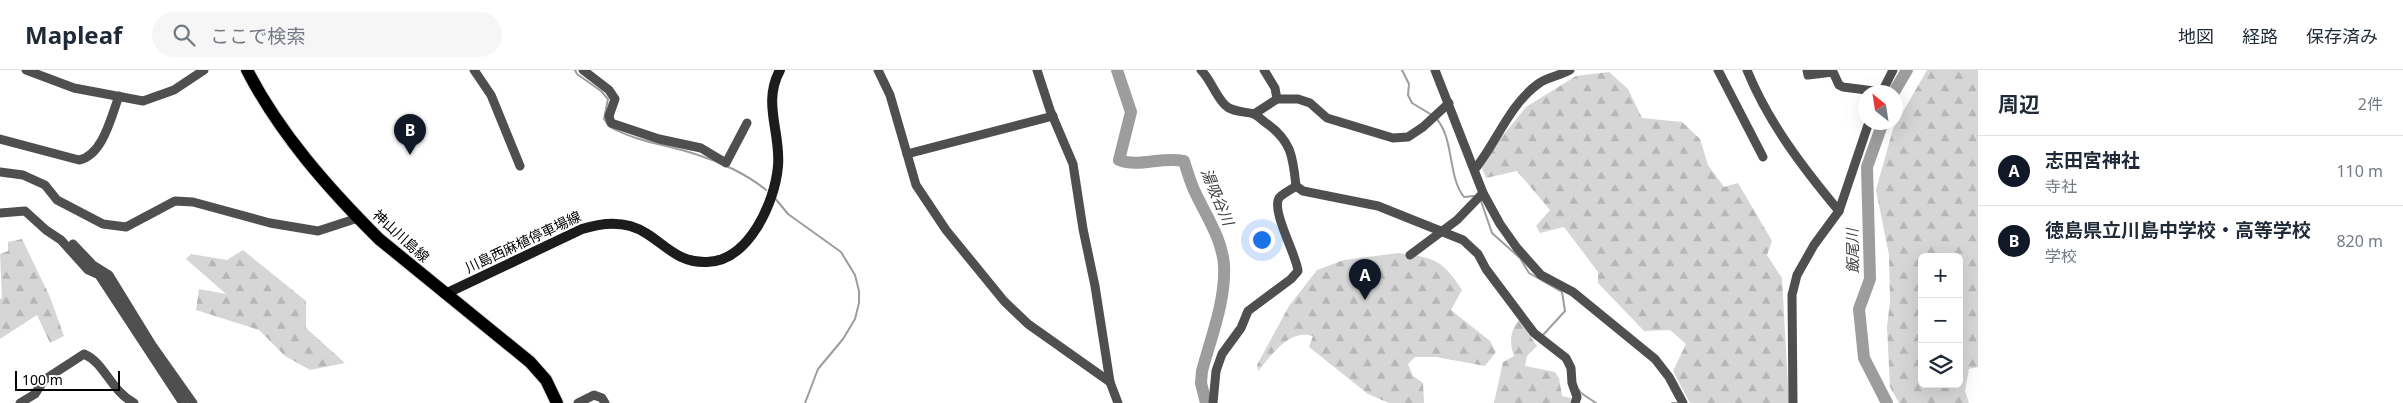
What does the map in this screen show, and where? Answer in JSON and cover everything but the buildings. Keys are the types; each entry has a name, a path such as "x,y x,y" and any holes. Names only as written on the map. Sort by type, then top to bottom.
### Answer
{"main road":[{"name":"神山川島線","path":"247,70 295,146 358,218 379,239 530,362 546,380 557,403"},
{"name":"川島西麻植停車場線","path":"445,294 582,229 604,224 616,223 638,228 676,253 696,261 718,261 739,251 754,233 767,207 776,179 778,155 771,103 773,85 780,70"}],"street":[{"path":"26,70 74,88 143,101 174,90 204,70"},
{"path":"474,70 491,95 520,166"},
{"path":"583,70 609,90 615,99 609,116 611,123 659,139 701,148 726,163 747,124"},
{"path":"878,70 890,95 916,185 946,230 1004,301 1028,324 1110,382"},
{"path":"1037,70 1053,116 1067,147 1078,190 1083,230 1095,286 1110,382 1118,403"},
{"path":"1201,70 1209,78 1225,105 1242,113 1254,114 1275,130 1290,148 1296,186 1303,191 1378,206 1463,240 1478,254 1490,275 1534,333 1566,358 1572,368 1572,383 1577,398 1575,403"},
{"path":"1264,70 1275,88 1277,99"},
{"path":"1435,70 1475,169 1483,194 1500,224 1541,275 1573,292 1655,358 1669,377 1683,403"},
{"path":"1475,169 1522,98 1539,82 1560,76 1570,70"},
{"path":"1718,70 1763,157"},
{"path":"1747,70 1778,130 1808,174 1839,210"},
{"path":"1807,70 1808,75 1833,72 1839,85 1858,89"},
{"path":"1886,85 1893,70"},
{"path":"0,140 79,160 86,158 105,133 119,96"},
{"path":"1254,114 1277,99 1304,101 1310,103 1327,118 1393,138 1408,137 1435,118 1449,103"},
{"path":"907,154 1053,116"},
{"path":"1793,403 1792,295 1796,275 1814,245 1839,210 1866,130"},
{"path":"0,172 23,175 45,185 57,200 103,224 126,227 175,201 193,202 270,223 318,230 358,218"},
{"path":"1213,403 1216,370 1222,354 1241,328 1248,311 1291,279 1298,271 1297,263 1285,236 1278,202 1280,196 1296,186"},
{"path":"1410,255 1443,231 1483,194"},
{"path":"0,213 25,211 46,230 61,240 88,270 99,275 183,403"},
{"path":"61,240 73,243 93,265 110,275 152,345 193,403"},
{"path":"20,403 35,394 44,380 84,354 93,358 116,389 134,403"},
{"path":"578,403 594,394 602,398 605,403"}],"green space":[{"path":"1927,70 1978,70 1978,367 1969,369 1965,391 1969,403 1899,403 1890,387 1887,327 1890,301 1889,255 1876,190 1893,130 1903,130 1903,112"},
{"path":"1609,72 1628,89 1642,118 1682,122 1700,139 1708,165 1724,187 1738,183 1772,241 1767,255 1782,278 1789,403 1690,403 1673,371 1686,344 1670,330 1644,331 1598,283 1598,272 1564,227 1540,233 1536,226 1550,210 1517,171 1486,178 1482,168 1500,139 1526,107 1576,76"},
{"path":"22,239 50,297 64,336 50,343 37,315 0,339 0,299 2,298 0,254 8,251 8,242"},
{"path":"243,250 306,301 306,328 345,363 310,370 285,356 259,330 196,310 199,289 226,294 186,259 191,254 227,260"},
{"path":"1398,253 1420,256 1436,261 1455,279 1462,290 1451,310 1490,341 1496,352 1485,366 1436,357 1415,357 1408,364 1413,376 1423,383 1424,403 1389,403 1368,394 1309,347 1313,336 1296,336 1282,344 1258,371 1257,365 1289,306 1317,270 1344,260"},
{"path":"1519,320 1537,346 1527,356 1525,366 1555,372 1559,378 1562,396 1571,398 1570,403 1494,403 1503,362 1514,356 1511,337"}],"waterway":[{"path":"575,70 577,74 601,91 608,99 604,119 607,123"},
{"name":"湯吸谷川","path":"1117,70 1131,112 1119,160 1134,163 1167,160 1184,161 1194,190 1212,226 1223,255 1223,292 1202,371 1201,383 1206,403"},
{"path":"1402,70 1409,84 1408,95 1412,103 1432,115"},
{"name":"飯尾川","path":"1898,85 1907,70"},
{"path":"1436,118 1446,137 1459,188 1464,197 1474,196"},
{"path":"610,127 631,136 716,161 743,174 766,190"},
{"name":"飯尾川","path":"1880,130 1867,167 1870,279 1859,309 1864,358 1887,403"},
{"path":"774,197 788,214 841,252 855,275 859,291 859,303 855,319 843,339 818,369 805,403"},
{"path":"1481,201 1492,233 1520,258 1529,273 1562,292 1565,311 1543,335"},
{"path":"1579,390 1596,403"},
{"path":"1672,403 1677,403"}],"place":[{"name":"徳島県立川島中学校・高等学校","path":"410,155"},
{"name":"志田宮神社","path":"1365,300"}]}
